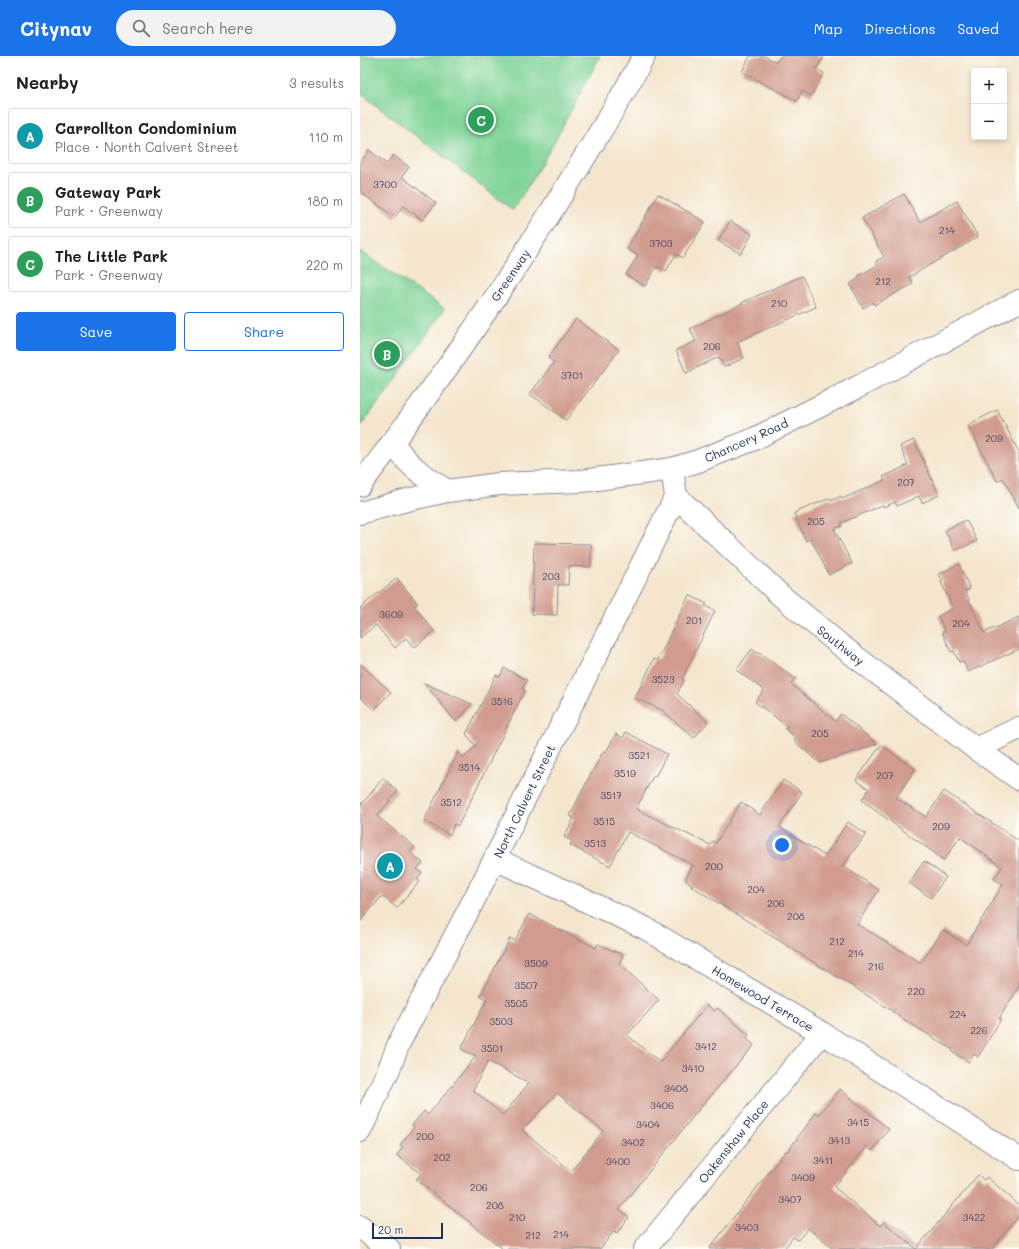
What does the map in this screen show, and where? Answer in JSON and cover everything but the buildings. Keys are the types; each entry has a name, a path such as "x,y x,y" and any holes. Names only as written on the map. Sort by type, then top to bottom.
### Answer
{"street":[{"name":"Greenway","path":"360,485 433,388 527,250 628,85 644,56"},
{"name":"Chancery Road","path":"360,513 406,500 447,491 499,484 582,481 672,469 752,440 1019,301"},
{"path":"393,442 399,453 410,465 447,491"},
{"path":"672,469 676,496"},
{"name":"Southway","path":"676,496 779,594 839,644 1019,779"},
{"name":"North Calvert Street","path":"360,1131 389,1069 399,1043 495,859 676,496"},
{"path":"976,748 1019,728"},
{"name":"Homewood Terrace","path":"495,859 645,928 822,1033 1019,1159"},
{"name":"Oakenshaw Place","path":"645,1249 822,1033"},
{"path":"360,1227 389,1249"}],"green space":[{"path":"360,56 600,56 551,148 513,210 360,93"},
{"path":"360,251 445,309 360,427"}],"place":[{"name":"The Little Park","path":"481,120"},
{"name":"Gateway Park","path":"387,354"},
{"name":"Carrollton Condominium","path":"390,866"}]}
